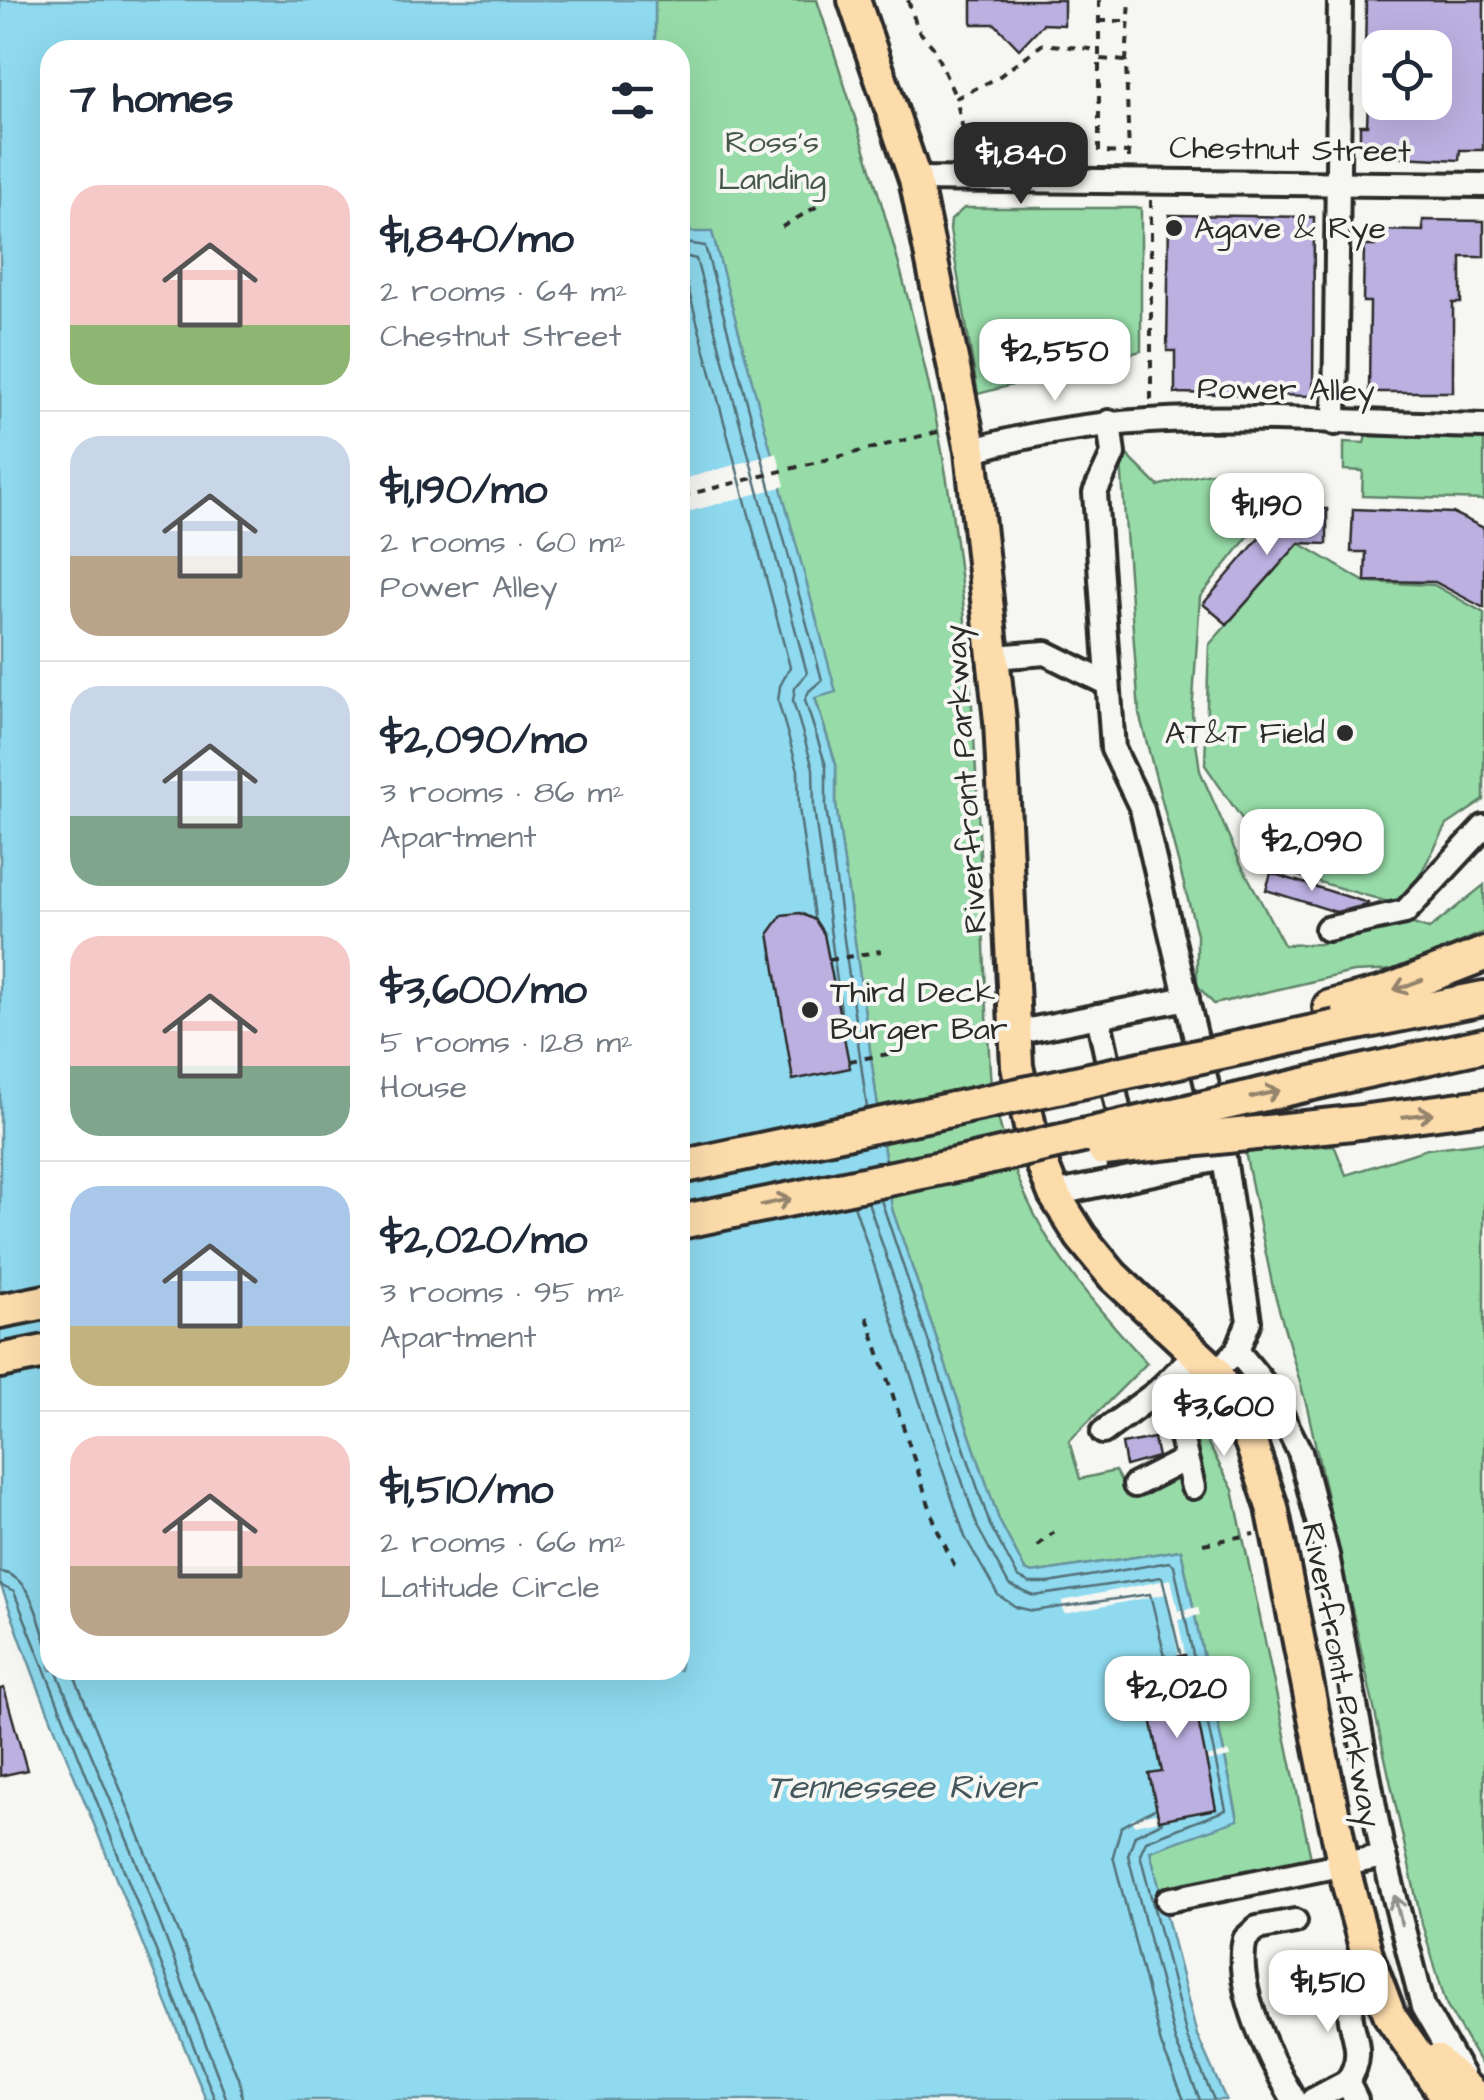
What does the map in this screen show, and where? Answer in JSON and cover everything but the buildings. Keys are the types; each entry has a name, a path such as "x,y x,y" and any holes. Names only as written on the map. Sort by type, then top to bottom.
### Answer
{"highway":[{"path":"1333,1017 1484,954"},
{"path":"690,1165 954,1108 1333,1017 1484,998"},
{"path":"690,1220 965,1163 1484,1045"},
{"path":"965,1163 1352,1124 1484,1106"},
{"path":"0,1292 40,1287"},
{"path":"0,1311 40,1302"},
{"path":"0,1361 40,1353"}],"main road":[{"name":"Riverfront Parkway","path":"854,0 915,180 961,440 994,656 1017,1066 1033,1141 1054,1194 1081,1237 1113,1276 1216,1359 1272,1506 1344,1866 1372,1970 1422,2046 1467,2098"}],"street":[{"path":"1336,423 1340,0"},
{"name":"Chestnut Street","path":"915,180 1484,185"},
{"name":"Power Alley","path":"961,440 1151,420 1484,426"},
{"path":"1103,1432 1157,1392 1216,1359 1249,1321 1224,1158 1188,998 1142,808 1113,749 1095,493 1113,454 1110,422"},
{"path":"994,656 1046,654 1108,684"},
{"path":"1327,928 1405,912 1484,827"},
{"path":"1016,1033 1188,998"},
{"path":"1098,1016 1133,1177"},
{"path":"1054,1194 1224,1158"},
{"path":"1216,1359 1268,1389 1300,1452 1327,1555 1384,1856 1423,2007 1467,2098"},
{"path":"1157,1392 1176,1412 1192,1487"},
{"path":"1135,1485 1186,1459"},
{"path":"1168,1900 1384,1856"},
{"path":"1294,2100 1268,2056 1241,1961 1245,1938 1257,1928 1295,1921"},
{"path":"1314,2100 1351,2091 1358,2056 1351,2012 1372,1970"}],"path":[{"path":"908,0 918,30 934,47 956,98 970,153"},
{"path":"1099,0 1099,152 1129,156 1126,61 1130,0"},
{"path":"1099,21 1128,21"},
{"path":"956,98 997,78 1044,44 1099,50"},
{"path":"1100,59 1126,61"},
{"path":"1151,182 1151,420"},
{"path":"782,227 821,204"},
{"path":"690,494 961,440"},
{"path":"829,960 881,951"},
{"path":"849,1061 894,1054"},
{"path":"866,1318 937,1529 958,1573"},
{"path":"1036,1546 1054,1532"},
{"path":"1202,1544 1258,1533"}],"green space":[{"name":"Ross's Landing","path":"655,0 817,0 902,276 930,389 954,525 971,685 991,1088 1015,1170 1048,1238 1091,1299 1147,1363 1069,1441 1080,1479 1115,1471 1128,1494 1168,1472 1181,1438 1197,1423 1233,1490 1312,1863 1160,1893 1150,1851 1238,1819 1181,1550 1032,1573 1025,1570 999,1520 892,1209 836,805 836,765 815,697 835,691 712,233 690,232 690,40 655,40"},
{"path":"964,208 1141,208 1141,351 978,394 950,230 951,220"},
{"path":"1366,436 1484,438 1484,500 1362,496 1363,471 1344,470 1344,442 1364,443"},
{"path":"1120,448 1158,486 1229,471 1271,478 1269,501 1257,525 1200,597 1192,714 1200,771 1240,862 1284,945 1319,944 1407,922 1429,929 1484,885 1484,932 1398,970 1353,972 1214,1004 1197,985 1197,934 1139,713"},
{"name":"AT&T Field","path":"1299,543 1365,582 1434,585 1484,613 1484,800 1447,825 1405,902 1399,905 1277,870 1205,765 1209,645"},
{"path":"1484,1142 1484,2069 1447,2006 1422,1924 1307,1407 1273,1288 1245,1152 1334,1145 1346,1175 1427,1149"}],"water":[{"name":"Tennessee River","path":"0,0 655,0 655,40 40,40 40,1680 690,1680 690,232 712,232 836,692 815,698 836,765 836,805 892,1209 999,1520 1025,1570 1032,1573 1181,1550 1238,1820 1150,1851 1197,2035 1226,2100 206,2100 37,1684 0,1583"}],"pier":[{"path":"777,453 785,486 690,511 690,477"},
{"path":"1171,1579 1178,1611 1198,1607 1200,1615 1178,1620 1206,1757 1229,1752 1230,1757 1206,1762 1216,1809 1134,1825 1132,1818 1208,1802 1166,1594 1064,1614 1062,1601"}],"place":[{"name":"Agave & Rye","path":"1174,228"},
{"name":"AT&T Field","path":"1345,733"},
{"name":"Third Deck Burger Bar","path":"810,1010"}]}
